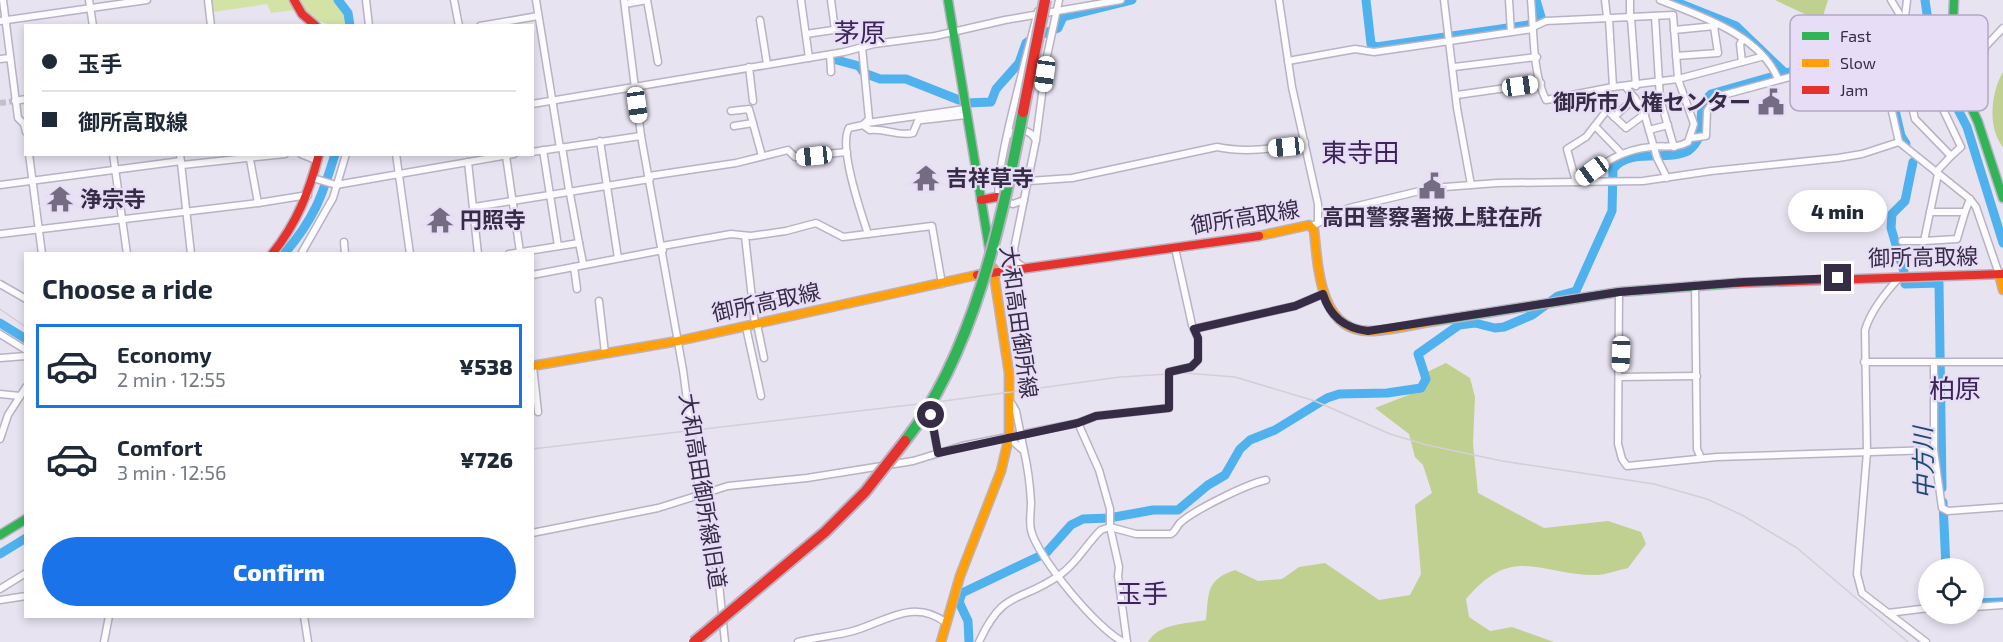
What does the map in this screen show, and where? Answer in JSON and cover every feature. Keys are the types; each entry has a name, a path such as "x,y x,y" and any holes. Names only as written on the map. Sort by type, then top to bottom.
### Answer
{"main road":[{"path":"294,0 302,14 314,24"},
{"name":"大和高田御所線","path":"941,642 963,566 993,495 1009,438 1012,403 1010,374 948,0"},
{"path":"694,642 843,515 900,450 936,397 961,346 989,268 1045,0"},
{"path":"1973,111 2003,198"},
{"path":"274,252 292,230 308,195 318,158"},
{"path":"981,200 997,197"},
{"name":"御所高取線","path":"534,366 678,341 993,272 1175,248 1315,224 1323,294 1333,314 1343,324 1368,331 1619,292 1695,285 2001,274"},
{"path":"2001,274 2003,290"},
{"path":"0,535 24,520"}],"street":[{"path":"3,0 2,21 10,58 15,101 18,118 24,124"},
{"path":"89,0 93,24"},
{"path":"2,21 147,0"},
{"path":"208,0 211,24"},
{"path":"366,0 369,24"},
{"path":"454,0 459,24"},
{"path":"536,0 552,101 583,263"},
{"path":"625,2 647,0 658,62"},
{"path":"801,0 809,58"},
{"path":"806,33 837,29 831,0"},
{"path":"1025,199 1013,204 997,197 1007,136 1040,0"},
{"path":"1026,268 1019,265 1013,256 1029,181 1052,30 1059,0"},
{"path":"534,104 635,89 830,55 1056,10 1121,0"},
{"path":"1279,0 1288,61 1318,204 1315,224"},
{"path":"1444,0 1454,67 1457,108 1471,185"},
{"path":"1509,0 1511,28"},
{"path":"1531,0 1541,83 1545,98 1551,101 1613,87 1636,86 1678,79 1742,62 1762,54"},
{"path":"1605,0 1613,87"},
{"path":"1630,0 1636,86"},
{"path":"1660,0 1715,25 1731,29 1762,54 1774,70 1777,79"},
{"path":"1892,0 1900,15"},
{"path":"1905,15 1906,0"},
{"name":"大和高田御所線旧道","path":"625,2 641,136 663,248 707,542 718,574 725,642"},
{"path":"1675,6 1673,15 1678,79 1694,124 1692,138"},
{"path":"1288,61 1355,49 1374,52 1546,21 1631,19 1673,15"},
{"path":"492,24 538,16"},
{"path":"1655,16 1660,99 1674,147"},
{"path":"760,20 768,64"},
{"path":"1674,30 1715,25"},
{"path":"1715,25 1720,68"},
{"path":"1988,43 2003,28"},
{"path":"1742,62 1740,44 1743,39"},
{"path":"861,47 866,73 865,124 870,130 885,129 909,134 913,133 918,121 966,112"},
{"path":"1676,56 1718,53"},
{"path":"830,55 831,72"},
{"path":"1454,67 1537,57"},
{"path":"0,59 10,58"},
{"path":"749,68 753,101"},
{"path":"1576,182 1622,154 1653,148 1674,147 1692,138 1703,138 1708,131 1707,111 1716,97 1790,76"},
{"path":"1457,94 1541,83"},
{"path":"1626,87 1645,114 1653,148 1667,178"},
{"path":"1614,117 1635,98"},
{"path":"15,101 24,99"},
{"path":"1639,104 1660,99"},
{"path":"731,111 749,109 762,156"},
{"path":"1576,182 1567,149 1586,137 1607,110 1626,128 1645,114"},
{"path":"1894,111 1899,142 1970,199 1976,207 2001,274"},
{"path":"1913,111 1915,119 1951,156"},
{"path":"1923,241 1937,173 1961,147 1944,111"},
{"path":"868,234 852,185 847,152 849,128 966,112"},
{"path":"734,126 753,123"},
{"path":"1649,130 1668,125"},
{"path":"1595,126 1622,154"},
{"path":"1007,136 1021,130 1029,131 1036,140"},
{"path":"534,152 641,136"},
{"path":"600,141 618,258"},
{"path":"1029,181 1072,178 1217,147 1232,150 1268,148 1305,142"},
{"path":"1315,224 1364,203 1393,199 1432,188 1667,178 1838,158 1862,154 1899,142"},
{"path":"543,150 558,246"},
{"path":"474,207 550,197 605,185 736,163 788,150 795,158 847,152"},
{"path":"29,156 42,252"},
{"path":"113,156 127,252"},
{"path":"0,185 116,171 181,160 249,156 258,203"},
{"path":"303,252 318,227 345,156"},
{"path":"396,156 410,252"},
{"path":"510,156 513,202 520,252 579,243"},
{"path":"314,178 336,185 400,175 486,157"},
{"path":"181,160 191,252"},
{"path":"468,162 478,252"},
{"path":"0,234 308,195"},
{"path":"1902,241 1957,239 1970,199"},
{"path":"1930,212 1965,212"},
{"path":"534,275 731,234 745,236 786,231 816,223 843,237 932,226 942,284"},
{"path":"745,236 761,396"},
{"path":"345,242 345,252"},
{"path":"534,533 646,510 728,486 807,478 913,461 938,453 1078,423 1096,416 1169,408 1169,372 1191,367 1198,360 1198,338 1175,248"},
{"path":"574,267 577,289"},
{"path":"1899,278 1886,291 1865,330 1867,452 1857,574 1862,593 1926,642"},
{"path":"0,284 24,298"},
{"path":"1695,285 1696,449 1701,458"},
{"path":"1619,292 1618,444 1622,459 1627,466 1701,458 1934,450"},
{"path":"752,298 786,293"},
{"path":"1194,329 1295,306 1323,294"},
{"path":"598,301 605,353"},
{"path":"753,325 764,358"},
{"path":"0,334 24,349"},
{"path":"0,358 24,356"},
{"path":"1864,363 2003,362"},
{"path":"1934,364 1934,450 1942,508 1948,511 2003,507"},
{"path":"534,375 538,412"},
{"path":"1620,377 1697,376"},
{"path":"0,439 8,416 24,390"},
{"path":"0,394 20,396"},
{"path":"1012,403 1021,435 1030,492 1030,528 1040,551 1089,616 1125,642"},
{"path":"931,415 938,453"},
{"path":"1078,423 1099,470 1110,517 1119,567 1125,642"},
{"path":"1009,438 1024,451"},
{"path":"979,642 989,619 1000,606 1060,576 1101,530 1110,527 1136,534 1171,534 1180,523 1199,511 1251,483 1266,480"},
{"path":"0,589 24,574"},
{"path":"0,600 24,596"},
{"path":"1984,606 2003,604"},
{"path":"1888,613 1918,609"},
{"path":"798,642 853,631 891,616 913,612 933,613 945,622"},
{"path":"104,642 109,618"},
{"path":"304,618 308,642"}],"green space":[{"path":"211,0 291,0 295,10 271,13 267,4 213,12"},
{"path":"299,0 338,0 350,24 320,22 304,8"},
{"path":"1775,0 1828,0 1823,15 1807,15"},
{"path":"2003,72 2003,147 1995,130 1992,110 1996,89"},
{"path":"1446,363 1470,378 1475,397 1473,443 1478,493 1544,528 1608,521 1641,532 1646,544 1628,568 1596,575 1527,566 1513,567 1498,572 1483,582 1466,599 1469,617 1490,631 1512,627 1554,642 1148,642 1159,631 1166,628 1206,620 1210,589 1213,583 1235,570 1258,581 1282,579 1299,567 1325,563 1379,600 1410,595 1421,574 1415,505 1432,493 1423,465 1415,457 1409,434 1375,408 1421,390 1426,386 1427,372"}],"waterway":[{"path":"338,0 348,13 350,24"},
{"path":"967,103 991,102 996,89 1019,63 1026,43 1058,28 1063,17 1132,0"},
{"path":"1366,0 1371,44 1376,47 1528,25 1541,17 1536,0"},
{"path":"1671,0 1736,26 1785,73"},
{"path":"1925,0 1927,15"},
{"path":"833,59 859,66 864,73 880,79 906,79 959,100"},
{"path":"969,642 968,621 959,602 962,593 1046,553 1071,525 1083,519 1109,518 1153,510 1178,510 1208,485 1225,475 1240,449 1250,440 1275,430 1327,398 1339,394 1387,393 1421,388 1426,379 1418,354 1459,325 1475,323 1495,328 1504,327 1532,315 1558,296 1576,291 1612,211 1613,169 1620,162 1629,158 1679,154 1688,151 1699,137 1702,108 1711,94 1790,72"},
{"name":"中方川","path":"1895,111 1901,136 1906,144"},
{"path":"1959,111 1967,127 2003,243"},
{"path":"286,252 303,230 316,207 334,156"},
{"name":"中方川","path":"1904,272 1891,228 1892,214 1905,201 1913,162"},
{"name":"中方川","path":"1905,284 1939,283 1942,488"},
{"path":"0,323 24,338"},
{"name":"中方川","path":"1943,502 1946,558"},
{"path":"0,554 24,539"},
{"name":"中方川","path":"1984,603 2003,602"}],"tunnel":[{"path":"0,103 15,101"}],"railway":[{"path":"0,309 24,326"},
{"path":"534,449 944,401 1120,377 1185,373 1235,377 1315,401 1390,434 1427,445 1502,461 1654,484 1707,499 1742,515 1797,548 1908,642"}],"traffic: fast":[{"path":"948,0 990,253"},
{"path":"1953,15 1954,0"},
{"path":"1973,111 2003,198"},
{"path":"905,441 929,406 967,327 995,240 1023,112"},
{"path":"1435,321 1619,292 1738,283"},
{"path":"0,535 24,520"}],"traffic: slow":[{"path":"1259,236 1309,225 1314,230 1317,261 1324,294 1340,320 1352,328 1377,331 1435,321"},
{"path":"941,642 960,576 1001,471 1009,437 1009,373 993,268"},
{"path":"1999,274 2003,290"},
{"path":"534,366 678,341 977,275"}],"traffic: jam":[{"path":"294,0 302,14 314,24"},
{"path":"1023,112 1045,0"},
{"path":"274,252 301,207 318,156"},
{"path":"981,200 997,197"},
{"path":"977,275 1259,236"},
{"path":"1738,283 2003,274"},
{"path":"694,642 825,532 865,492 905,441"}],"place":[{"name":"御所市人権センター","path":"1771,102"},
{"name":"吉祥草寺","path":"926,178"},
{"name":"高田警察署掖上駐在所","path":"1432,186"},
{"name":"浄宗寺","path":"60,199"},
{"name":"円照寺","path":"440,220"}],"district":[{"name":"茅原","path":"860,33"},
{"name":"東寺田","path":"1360,153"},
{"name":"柏原","path":"1955,389"},
{"name":"玉手","path":"1142,594"}],"route":[{"path":"931,415 938,453 962,446 1078,423 1096,416 1113,416 1169,408 1169,372 1196,365 1198,360 1198,338 1194,329 1295,306 1323,294 1333,314 1343,324 1353,329 1368,331 1619,292 1695,285 1838,278"}]}
